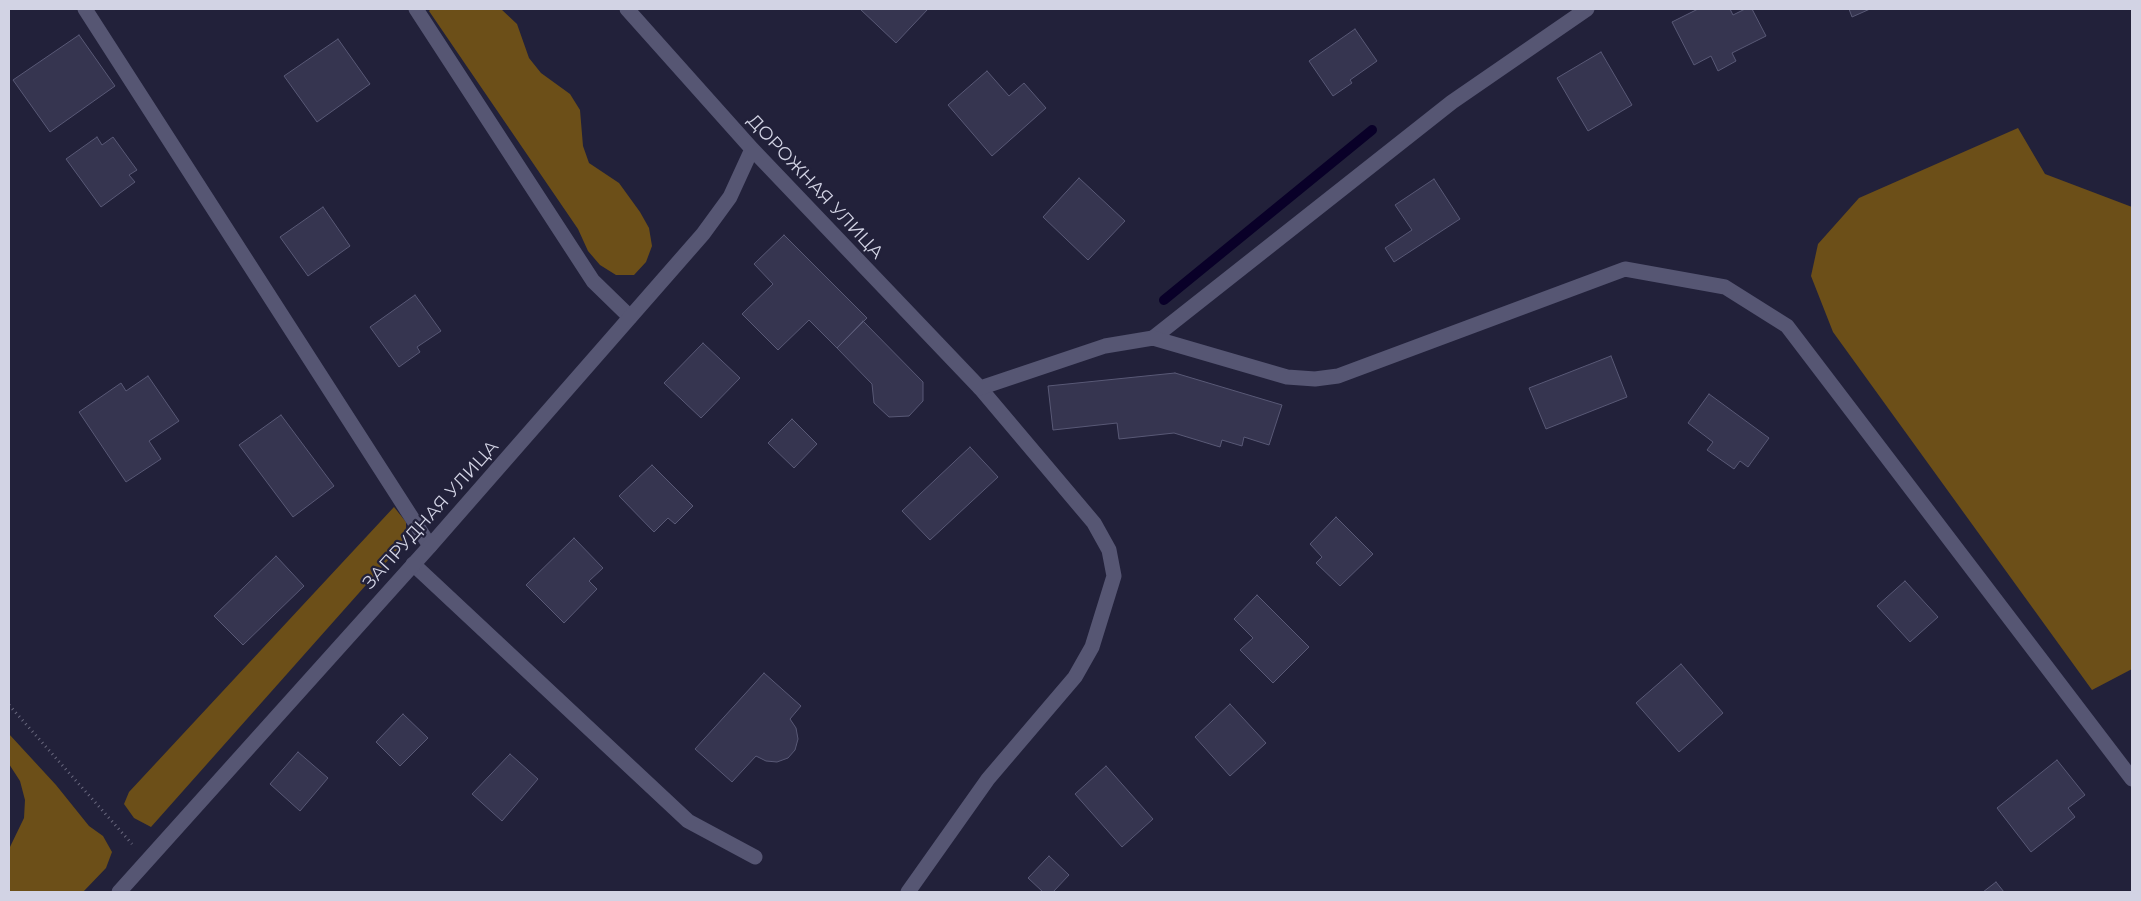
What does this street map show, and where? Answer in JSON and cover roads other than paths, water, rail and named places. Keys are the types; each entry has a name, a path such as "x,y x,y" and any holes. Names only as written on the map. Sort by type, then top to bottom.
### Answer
{"street":[{"path":"85,9 430,546"},
{"path":"416,9 594,281 630,317"},
{"name":"ДОРОЖНАЯ УЛИЦА","path":"627,9 752,150 980,388 1094,523 1109,550 1114,576 1092,647 1075,677 988,779 908,892"},
{"path":"1153,338 1452,102 1587,9"},
{"name":"ЗАПРУДНАЯ УЛИЦА","path":"119,892 430,546 703,234 730,197 752,150"},
{"path":"980,388 1105,346 1153,338 1287,377 1315,379 1338,376 1625,269 1725,287 1787,326 2132,779"},
{"path":"413,564 688,821 755,857"}],"waterway":[{"path":"1164,300 1372,130"}]}
